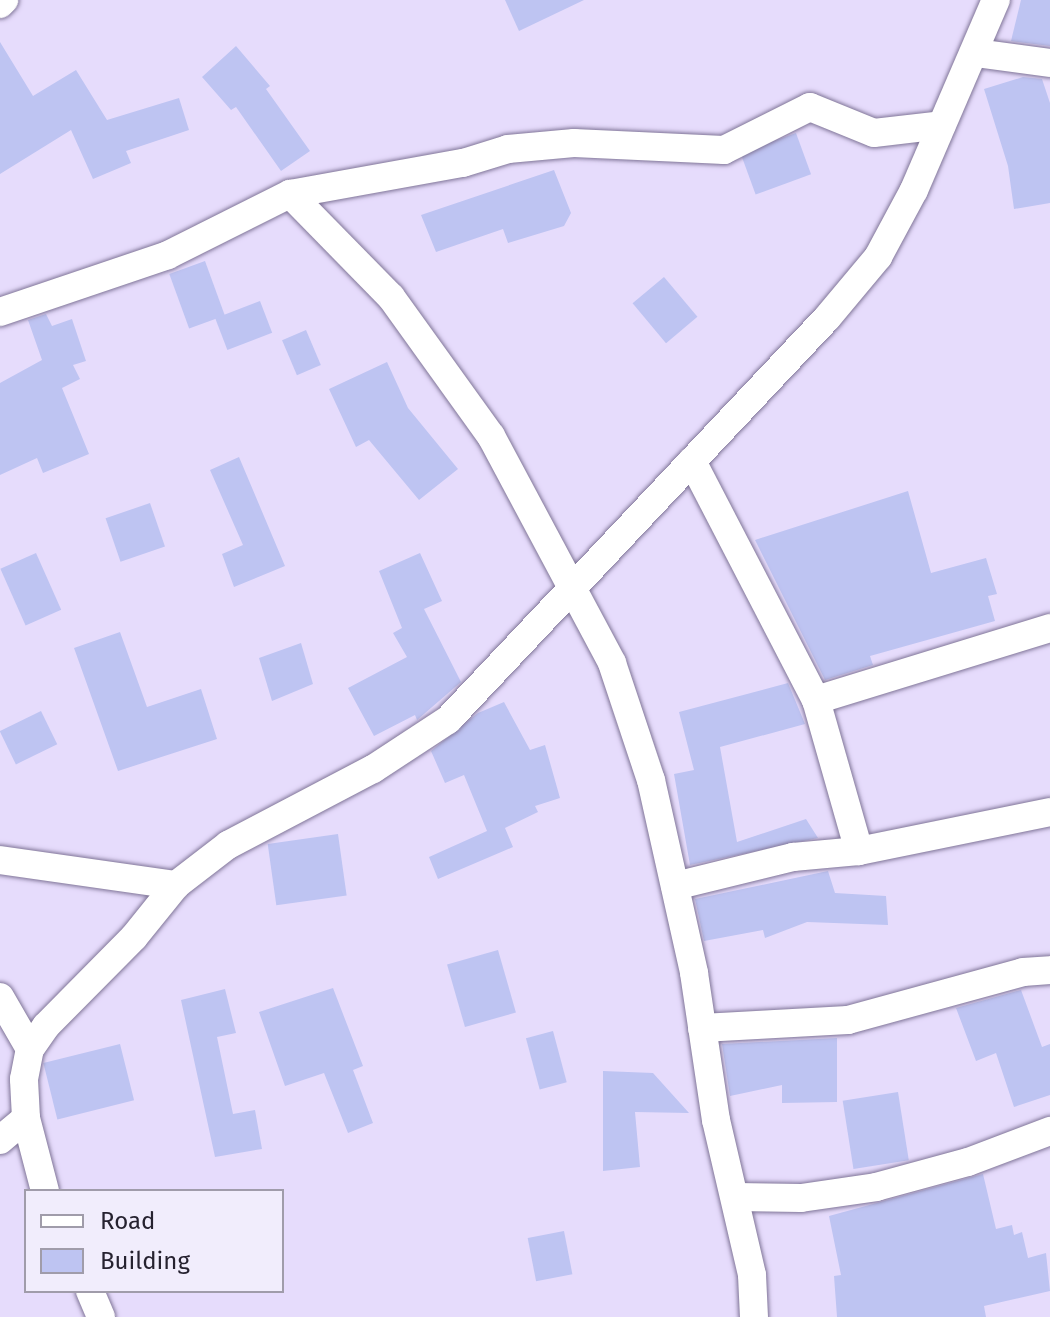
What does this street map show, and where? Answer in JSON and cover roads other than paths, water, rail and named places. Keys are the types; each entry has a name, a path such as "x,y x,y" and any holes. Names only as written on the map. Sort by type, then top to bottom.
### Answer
{"street":[{"path":"44,1189 26,1118 24,1079 30,1049 176,885 276,816 420,742 501,669 573,591 878,257 976,53 996,0"},
{"path":"976,53 1050,63"},
{"path":"0,312 168,255 290,194 463,163 537,144 724,150 810,107 874,133 942,125"},
{"path":"290,194 391,297 491,436 612,663 651,780 675,886 716,1120 736,1197 754,1317"},
{"path":"692,461 816,700 859,851"},
{"path":"816,700 1050,628"},
{"path":"675,886 793,857 859,851 1050,812"},
{"path":"0,860 176,885"},
{"path":"702,1028 848,1020 1023,972 1050,970"},
{"path":"0,997 30,1049"},
{"path":"0,1140 26,1118"},
{"path":"736,1197 801,1198 876,1187 968,1162 1050,1131"},
{"path":"91,1293 101,1317"}]}
